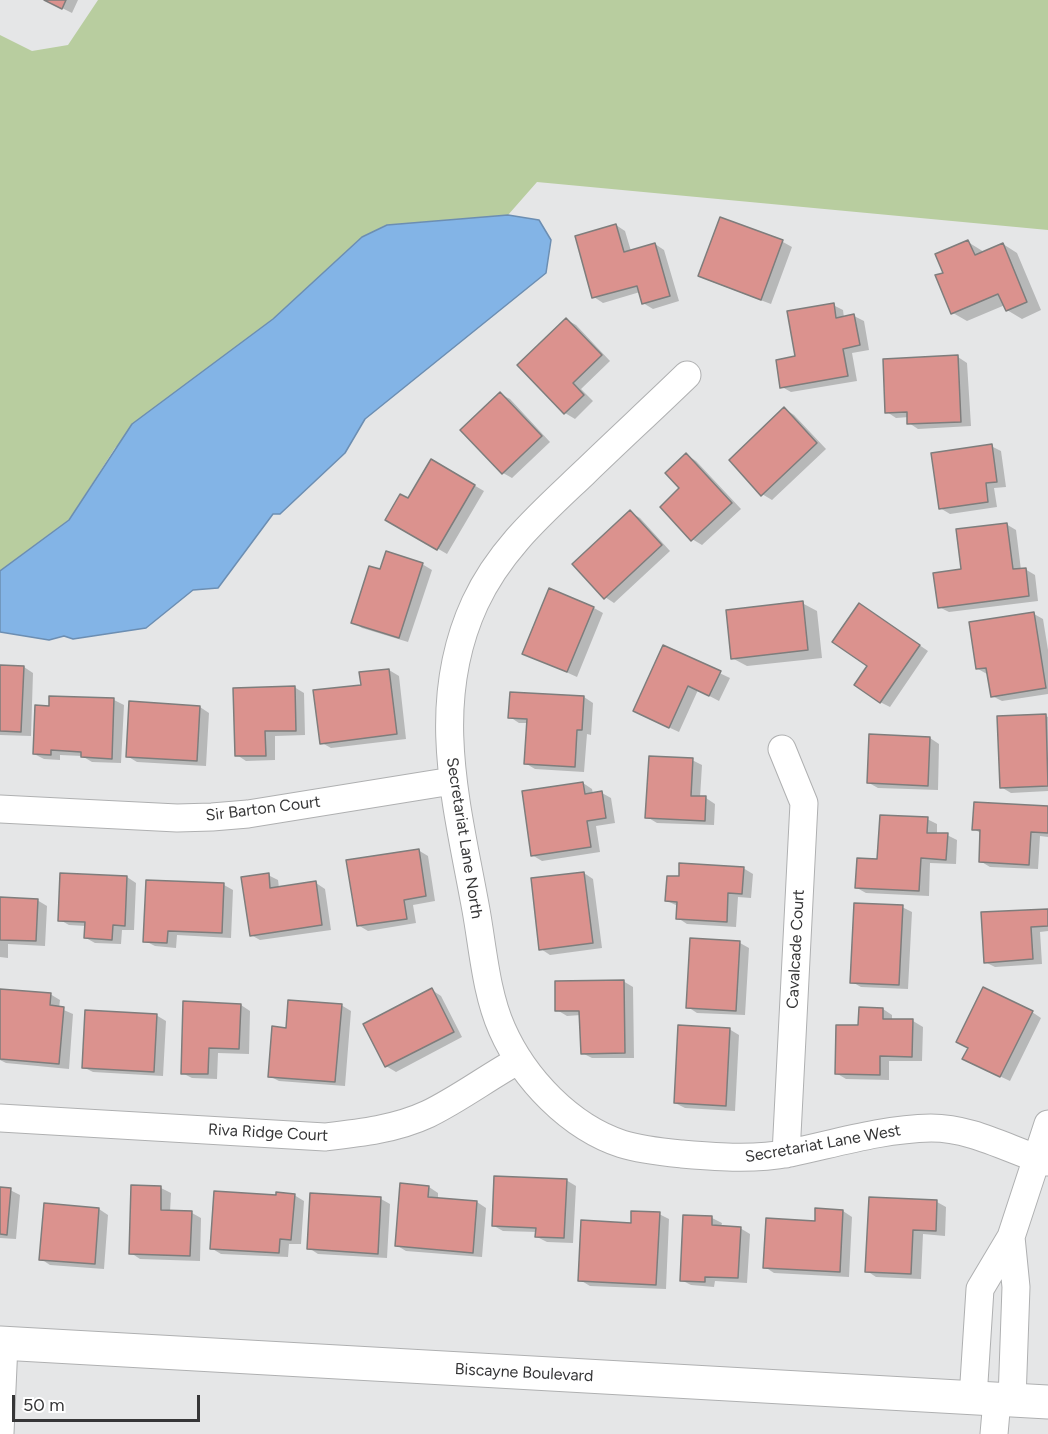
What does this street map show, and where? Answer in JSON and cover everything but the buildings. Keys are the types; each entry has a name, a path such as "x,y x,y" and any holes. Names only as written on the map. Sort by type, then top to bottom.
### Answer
{"street":[{"name":"Secretariat Lane North","path":"519,1060 502,1028 491,994 452,781 449,730 450,687 459,646 475,603 496,566 523,531 687,375"},
{"name":"Cavalcade Court","path":"782,749 804,803 786,1154"},
{"name":"Sir Barton Court","path":"0,809 177,818 212,817 248,814 452,781"},
{"name":"Secretariat Lane West","path":"519,1060 546,1093 577,1122 620,1144 655,1152 736,1159 786,1154 899,1130 935,1128 969,1133 1042,1160"},
{"name":"Riva Ridge Court","path":"0,1118 325,1137 362,1133 393,1126 428,1114 519,1060"},
{"path":"994,1434 994,1399 980,1289 1011,1237 1042,1160 1048,1124"},
{"path":"994,1399 1016,1287 1011,1237"},
{"path":"0,1433 2,1343"},
{"name":"Biscayne Boulevard","path":"2,1343 1048,1402"}],"green space":[{"path":"98,0 1048,0 1048,230 537,182 508,215 387,225 362,237 273,319 115,448 69,520 0,571 0,35 32,51 68,45"}],"water":[{"path":"508,215 539,220 551,240 546,273 365,419 345,453 280,514 273,514 218,588 193,590 146,628 73,639 64,636 49,640 0,632 0,571 69,520 132,424 273,319 362,237 387,225"}]}
